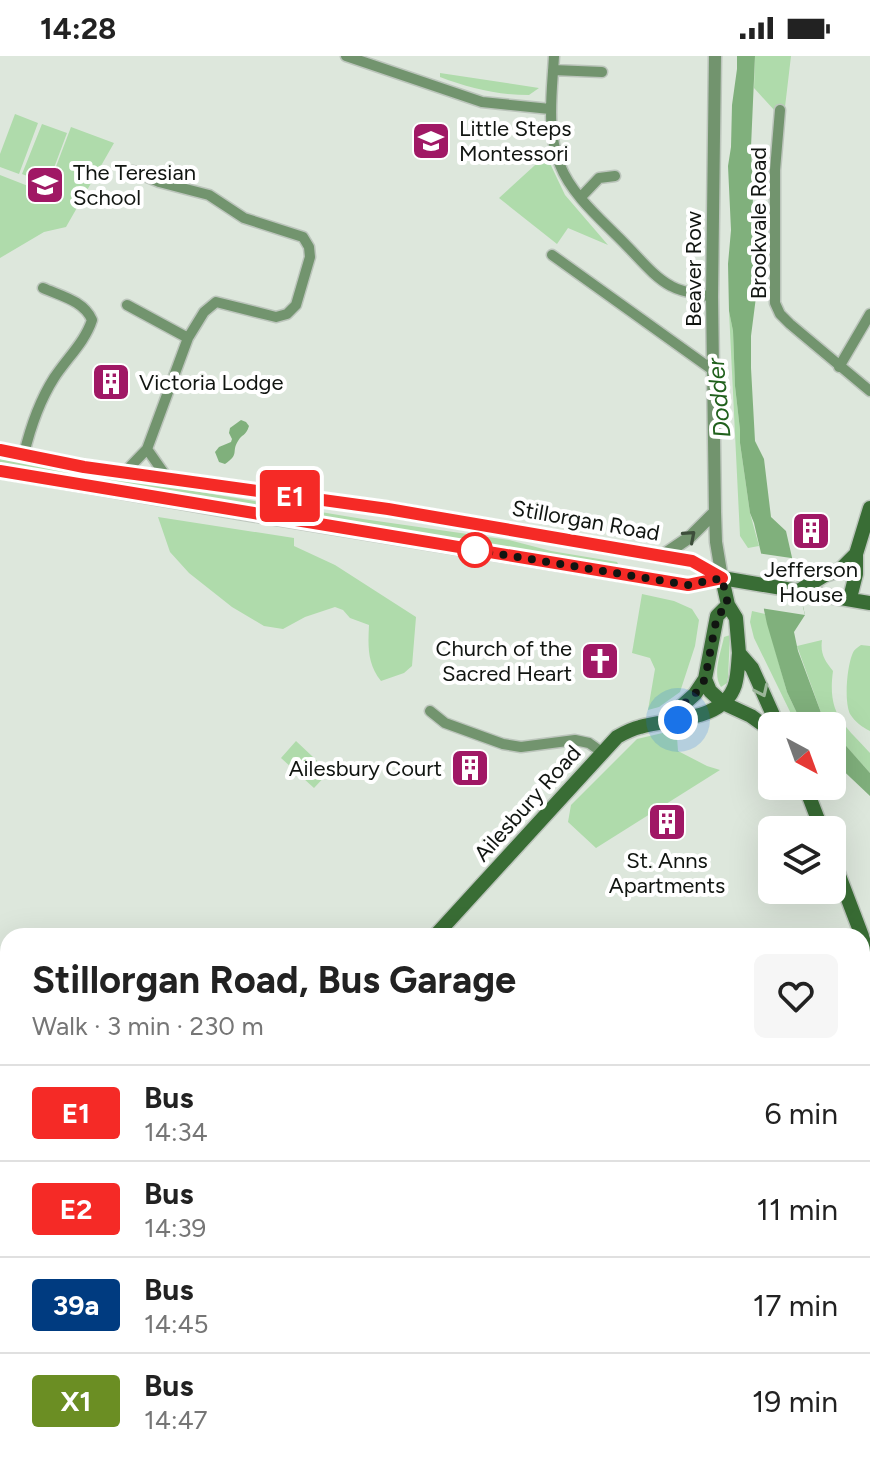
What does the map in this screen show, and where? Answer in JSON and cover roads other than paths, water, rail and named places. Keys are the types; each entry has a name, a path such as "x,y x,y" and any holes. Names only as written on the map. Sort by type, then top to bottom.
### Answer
{"main road":[{"name":"Stillorgan Road","path":"0,450 84,467 388,509 692,561 722,578"},
{"path":"0,471 688,585 722,578 870,603"},
{"path":"850,598 856,574 856,554 870,508"},
{"path":"623,550 626,559 624,574"},
{"path":"799,590 840,570 856,554"},
{"path":"722,578 728,605 736,618 739,653 736,683 723,703"},
{"path":"728,605 717,616 705,679 710,691 723,703 758,721"},
{"path":"739,653 752,668 772,712"},
{"name":"Ailesbury Road","path":"665,721 695,694 705,679"},
{"name":"Ailesbury Road","path":"442,928 617,737 630,730 710,711 723,703"},
{"path":"846,894 859,928"}],"street":[{"path":"346,56 482,102 550,109"},
{"path":"554,56 550,109 560,166 581,197 654,273 672,287 712,297"},
{"name":"Beaver Row","path":"715,56 712,297 716,542 722,578"},
{"path":"553,70 602,72"},
{"name":"Brookvale Road","path":"780,110 775,170 775,303 790,324 870,391"},
{"path":"124,473 147,449 188,338 204,312 216,302 276,317 287,314 296,305 310,257 303,237 244,218 209,195 159,182 133,171"},
{"path":"581,197 599,178 615,176"},
{"path":"552,255 714,371"},
{"path":"24,454 52,381 88,332 92,320 88,310 81,305 43,288"},
{"path":"127,305 188,338"},
{"path":"839,367 870,314"},
{"path":"147,449 168,479"},
{"path":"662,556 690,537 715,512"},
{"path":"430,711 445,723 503,744 521,747 575,740 589,743 603,753"}],"place":[{"name":"Little Steps Montessori","path":"431,141"},
{"name":"The Teresian School","path":"45,185"},
{"name":"Victoria Lodge","path":"111,382"},
{"name":"Jefferson House","path":"811,531"},
{"name":"Church of the Sacred Heart","path":"600,661"},
{"name":"Ailesbury Court","path":"470,768"},
{"name":"St. Anns Apartments","path":"667,822"}],"water label":[{"name":"Dodder","path":"719,398"}]}
